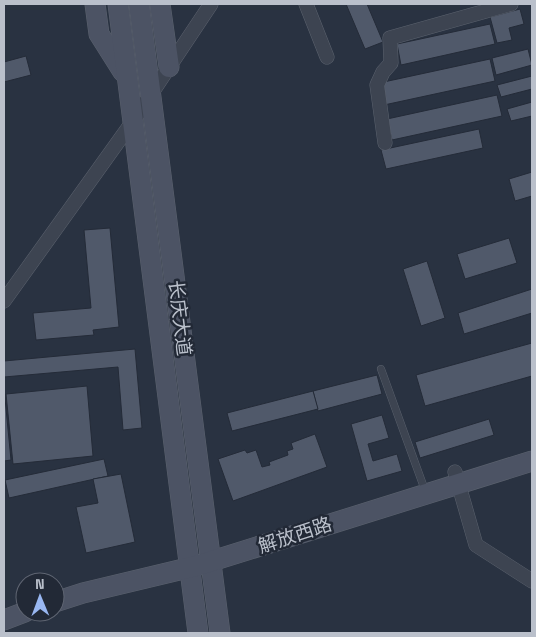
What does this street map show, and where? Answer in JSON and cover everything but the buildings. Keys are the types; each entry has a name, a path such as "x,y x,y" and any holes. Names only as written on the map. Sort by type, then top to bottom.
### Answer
{"main road":[{"path":"94,4 99,34 127,77"},
{"name":"长庆大道","path":"118,4 198,633"},
{"name":"长庆大道","path":"139,4 220,633"},
{"path":"160,4 169,67"},
{"name":"解放西路","path":"65,599 456,478 532,448"},
{"name":"解放西路","path":"456,478 532,461"},
{"name":"解放西路","path":"65,586 80,581 189,562"}],"street":[{"path":"4,301 133,121 211,4"},
{"path":"306,4 327,57"},
{"path":"385,143 378,85 383,72 391,62 390,38 511,4"},
{"path":"456,478 476,545 532,581"},
{"path":"517,572 532,575"}],"lane":[{"path":"381,369 424,488"}]}
